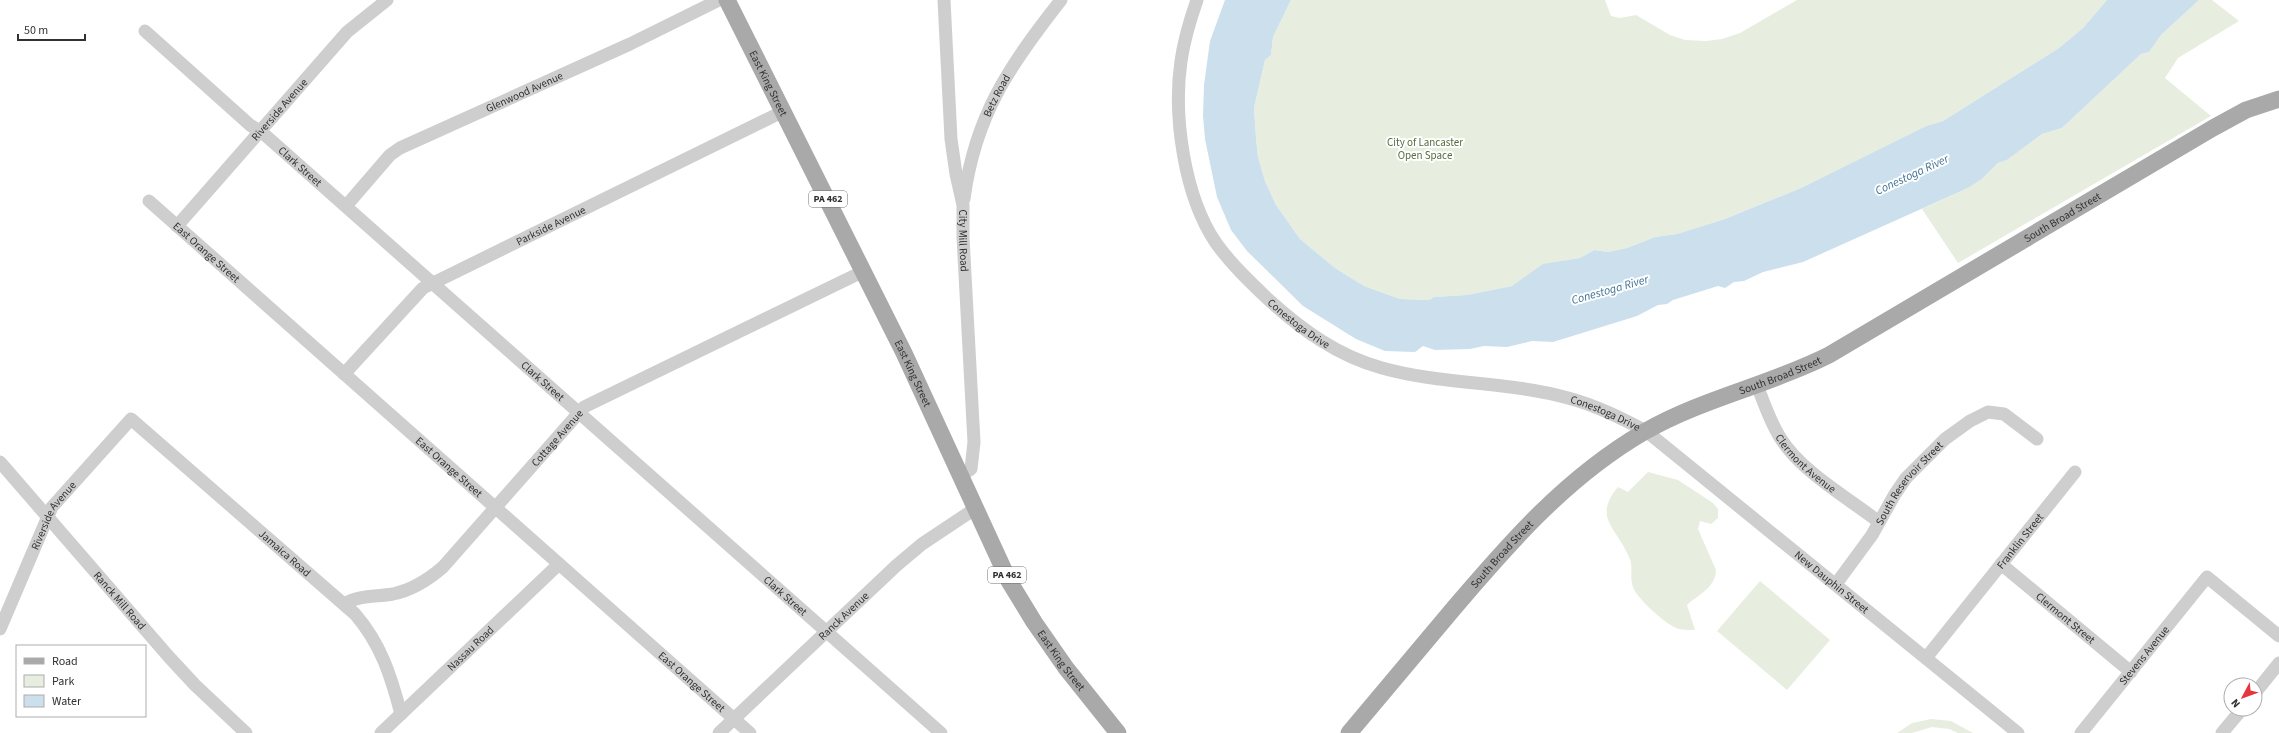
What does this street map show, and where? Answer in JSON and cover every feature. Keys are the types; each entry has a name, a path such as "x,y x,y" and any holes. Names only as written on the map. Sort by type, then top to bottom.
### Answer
{"main road":[{"name":"East King Street","path":"727,0 864,271 1016,593 1066,668 1118,733"},
{"name":"South Broad Street","path":"1349,733 1526,525 1589,469 1646,431 1707,403 1801,368 1835,352 2213,128 2246,110 2279,99"}],"street":[{"name":"Riverside Avenue","path":"177,226 347,32 387,0"},
{"name":"Glenwood Avenue","path":"346,206 390,155 400,148 630,44 719,0"},
{"name":"City Mill Road","path":"944,0 951,139 956,174 964,205 963,237 974,442 971,470 960,476"},
{"name":"Betz Road","path":"964,205 973,150 989,107 1004,77 1018,56 1061,0"},
{"name":"Conestoga Drive","path":"1197,0 1181,60 1178,88 1183,146 1194,195 1207,229 1232,263 1250,282 1301,328 1332,348 1363,362 1418,377 1516,388 1566,397 1603,410 1646,431"},
{"name":"Clark Street","path":"145,31 346,206 940,733"},
{"name":"Parkside Avenue","path":"344,374 423,288 784,111"},
{"name":"East Orange Street","path":"148,201 750,733"},
{"name":"Cottage Avenue","path":"344,604 365,597 400,592 414,588 432,577 496,508 587,405 864,271"},
{"name":"Clermont Avenue","path":"1757,385 1772,422 1792,453 1807,467 1879,522"},
{"name":"South Reservoir Street","path":"1836,584 1860,554 1906,478 1945,439 1988,412 2004,414 2037,439"},
{"name":"Riverside Avenue","path":"0,629 52,507 131,419"},
{"name":"Jamaica Road","path":"131,419 344,604 366,626 384,656 401,714"},
{"name":"New Dauphin Street","path":"1646,431 2018,733"},
{"name":"Ranck Mill Road","path":"0,462 169,657 195,685 246,733"},
{"name":"Franklin Street","path":"1926,658 2074,472"},
{"name":"Ranck Avenue","path":"719,733 910,554 976,508"},
{"name":"Nassau Road","path":"381,733 559,564"},
{"name":"Clermont Street","path":"2001,564 2131,672"},
{"name":"Stevens Avenue","path":"2081,733 2207,577 2279,636"},
{"path":"2263,683 2279,663"},
{"path":"2222,733 2235,717"}],"green space":[{"name":"City of Lancaster Open Space","path":"1291,0 1605,0 1611,16 1620,18 1636,15 1670,35 1685,40 1706,41 1722,39 1740,33 1797,0 2107,0 2083,28 2059,48 1943,121 1926,126 1801,188 1725,219 1677,234 1655,237 1627,248 1608,252 1594,250 1580,258 1557,262 1512,286 1467,295 1434,297 1429,300 1400,299 1364,286 1335,268 1300,239 1276,205 1265,181 1258,157 1254,108 1265,60 1271,55 1273,37"},
{"path":"2199,0 2212,0 2239,21 2178,58 2165,78 2211,116 1958,263 1922,209 1968,188 1982,179 1998,163 2007,160 2042,134 2062,128 2141,54 2149,52 2161,35"},
{"path":"1648,472 1678,480 1713,503 1718,509 1718,518 1711,524 1700,521 1698,529 1716,570 1710,586 1687,605 1695,630 1676,628 1659,616 1640,598 1633,587 1631,580 1631,564 1629,557 1609,523 1607,507 1618,487 1628,492"},
{"path":"1760,581 1830,640 1787,690 1717,631"},
{"path":"1931,719 1951,721 1973,733 1958,733 1949,729 1932,727 1912,733 1897,733 1912,723"}],"water":[{"name":"Conestoga River","path":"1225,0 1291,0 1273,37 1271,55 1265,60 1254,108 1258,157 1265,181 1276,205 1300,239 1335,268 1364,286 1400,299 1429,300 1434,297 1467,295 1512,286 1543,264 1580,258 1594,250 1608,252 1627,248 1655,237 1677,234 1725,219 1801,188 1926,126 1943,121 2059,48 2083,28 2107,0 2199,0 2161,35 2149,52 2141,54 2062,128 2042,134 2007,160 1998,163 1982,179 1968,188 1803,262 1763,272 1744,281 1734,282 1725,288 1718,286 1673,300 1667,304 1658,305 1637,316 1553,342 1532,341 1507,347 1484,346 1470,349 1435,350 1423,346 1415,352 1385,351 1356,339 1303,306 1247,251 1231,230 1217,197 1205,139 1203,116 1204,85 1210,41"}]}
